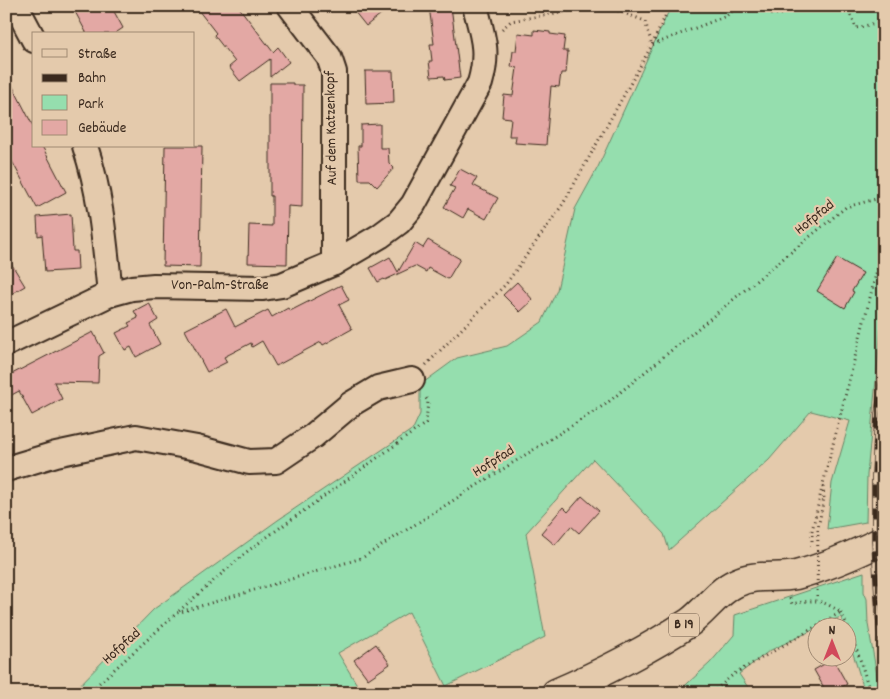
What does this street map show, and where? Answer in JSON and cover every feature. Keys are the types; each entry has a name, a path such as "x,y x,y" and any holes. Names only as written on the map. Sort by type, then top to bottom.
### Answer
{"main road":[{"name":"B 19","path":"556,693 581,682 669,635 691,621 736,582 756,577 815,575 876,547"}],"street":[{"path":"16,6 32,36"},
{"name":"Auf dem Katzenkopf","path":"290,6 329,57 334,72 334,263"},
{"name":"Von-Palm-Straße","path":"6,344 110,294 132,288 154,286 263,288 282,285 334,263 380,236 399,222 413,205 480,83 485,66 485,45 475,6"},
{"path":"85,148 92,168 103,225 110,294"},
{"path":"6,469 56,454 136,437 197,448 249,462 276,461 314,436 351,404 378,388 412,380"}],"path":[{"path":"176,613 249,550 426,423 428,401 412,380 506,284 563,204 652,45 670,6"},
{"path":"652,45 726,16 739,6"},
{"path":"770,6 769,14 785,14 790,6"},
{"path":"846,6 856,28 884,21"},
{"path":"485,45 511,21 580,8 616,10 645,21 652,45"},
{"name":"Hofpfad","path":"88,693 176,613 362,558 606,404 846,207 884,197"},
{"path":"843,616 841,612 826,603 815,575 812,531 884,237"},
{"path":"810,600 815,575 818,528 824,498 823,484"},
{"path":"712,693 734,674 841,612"},
{"path":"858,654 870,693"}],"green space":[{"path":"671,6 884,6 884,296 867,475 866,522 827,529 832,483 850,421 811,411 769,460 669,550 664,534 593,459 526,533 545,637 446,686 409,612 338,653 362,693 72,693 154,609 278,520 413,429 420,414 420,385 457,358 507,346 542,322 557,290 575,209 598,167"},
{"path":"864,572 864,592 867,599 868,624 880,693 865,693 857,666 858,616 808,616 808,632 769,651 739,674 752,693 677,693 710,663 734,635 735,615"}],"building":[{"path":"72,6 111,6 123,28 117,32 86,32"},
{"path":"195,6 238,6 273,52 278,47 289,62 270,77 270,59 240,81 229,67 235,62"},
{"path":"350,6 391,6 366,26"},
{"path":"429,6 451,6 460,78 445,80 444,76 431,77 429,61 432,61 430,44 434,44"},
{"path":"534,30 565,36 563,51 568,51 566,73 561,73 559,87 551,86 546,145 515,143 516,136 509,136 511,118 502,117 504,95 513,96 517,68 511,67 513,51 516,51 518,33 534,35"},
{"path":"365,71 393,71 394,103 366,104"},
{"path":"6,73 32,124 32,148 43,148 66,192 37,208 6,150"},
{"path":"270,83 303,85 302,207 288,206 287,264 248,263 249,225 272,226 272,196 270,196"},
{"path":"380,124 380,148 388,148 389,163 394,168 377,187 370,180 359,180 358,146 361,146 361,125"},
{"path":"195,146 202,146 200,267 163,266 165,148 195,148"},
{"path":"460,169 477,178 473,185 498,198 486,219 468,209 463,218 444,207 455,188 450,186"},
{"path":"71,214 73,251 77,251 78,270 45,272 42,235 38,236 37,217"},
{"path":"428,240 460,259 448,279 428,268 426,272 415,266 378,282 370,268 390,257 398,272 415,243 423,248"},
{"path":"6,255 25,286 6,297"},
{"path":"837,258 863,273 852,291 854,292 845,308 817,291"},
{"path":"517,282 533,300 520,312 503,295"},
{"path":"341,285 349,300 339,305 352,329 323,345 321,342 276,366 262,341 252,347 251,343 224,357 227,362 207,372 185,330 226,309 235,327 268,310 272,317 288,308 290,311"},
{"path":"149,303 158,320 150,325 160,344 136,357 131,347 125,350 116,333 130,326 128,323 138,318 134,311"},
{"path":"93,332 104,353 99,356 98,383 54,382 62,399 32,415 19,391 6,398 6,377"},
{"path":"582,496 599,511 579,533 571,526 555,545 541,533 563,507 568,512"},
{"path":"376,644 390,664 368,679 354,660"},
{"path":"821,666 837,666 847,684 833,693 827,693 814,670"}],"railway":[{"path":"884,364 877,415 874,475 874,541 884,690"}]}
